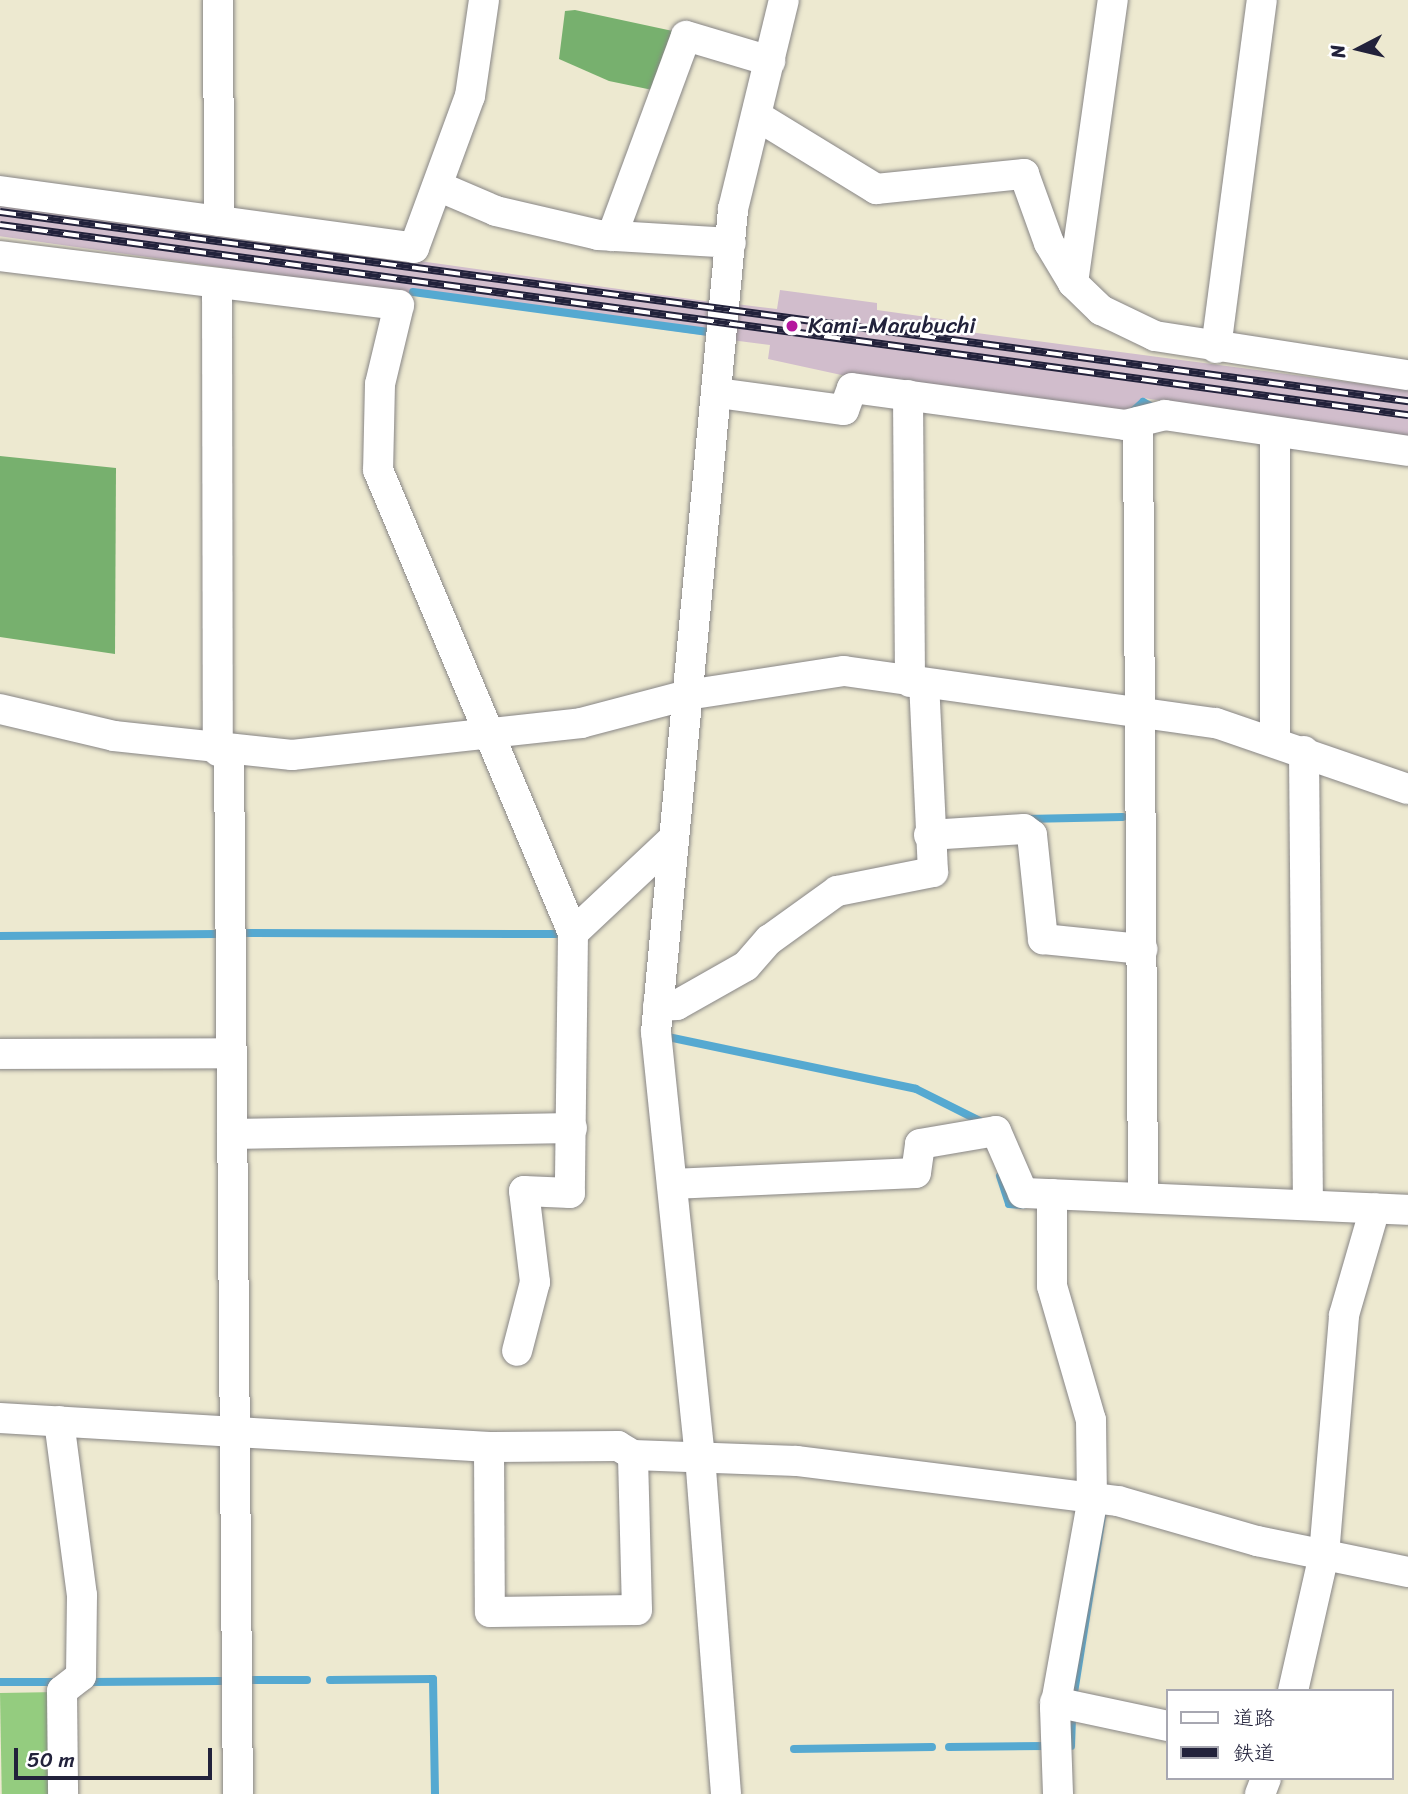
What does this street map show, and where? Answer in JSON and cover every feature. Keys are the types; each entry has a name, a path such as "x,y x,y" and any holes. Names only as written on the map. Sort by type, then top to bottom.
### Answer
{"street":[{"path":"218,0 219,221"},
{"path":"0,191 415,248 440,187 470,96 484,0"},
{"path":"726,1794 700,1458 671,1184 658,1006 731,243 784,0"},
{"path":"1073,283 1113,0"},
{"path":"1216,348 1262,0"},
{"path":"612,236 686,36 770,61"},
{"path":"757,116 876,189 1024,174 1049,243 1073,283 1101,310 1155,336 1216,348 1408,374"},
{"path":"440,187 496,211 612,236 731,243"},
{"path":"0,256 399,305 380,384 378,470 486,738 573,933 570,1193 524,1191 535,1282 517,1351"},
{"path":"217,283 223,752 231,1052 238,1794"},
{"path":"718,393 844,410 852,388 1125,425 1164,415 1408,451"},
{"path":"658,1006 677,1005 746,966 769,940 837,891 933,872 917,683 908,395"},
{"path":"1138,422 1142,711 1143,1198"},
{"path":"1275,433 1275,740"},
{"path":"0,709 114,736 223,752 292,755 486,738 581,723 687,695 844,671 917,683 1142,711 1275,740 1408,789"},
{"path":"1304,751 1308,1205"},
{"path":"929,835 1024,829 1032,835 1043,939 1142,949"},
{"path":"573,933 673,839"},
{"path":"0,1054 231,1052"},
{"path":"232,1134 572,1128"},
{"path":"671,1184 916,1172 920,1144 996,1132 1023,1193 1408,1210"},
{"path":"1052,1194 1052,1286 1091,1420 1092,1503 1055,1702 1059,1794"},
{"path":"1293,1689 1324,1555 1344,1315 1375,1209"},
{"path":"0,1419 489,1447 618,1446 633,1455 797,1461 1092,1503 1118,1501 1324,1555 1408,1572"},
{"path":"59,1421 82,1595 81,1676 62,1691 63,1794"},
{"path":"489,1447 490,1612 637,1610 633,1455"},
{"path":"1055,1702 1166,1726"}],"shaded area":[{"path":"0,202 719,303 714,337 0,236"},
{"path":"780,290 877,303 877,310 948,320 947,329 1408,390 1408,436 1143,398 1127,413 846,376 768,359 770,345 731,340 736,304 777,309"}],"green space":[{"path":"575,10 682,33 662,92 609,81 559,59 565,11"},
{"path":"0,456 116,468 115,654 0,637"},
{"path":"58,1692 60,1794 2,1794 0,1693"}],"waterway":[{"path":"413,292 708,332"},
{"path":"1132,412 1143,402 1155,408"},
{"path":"1025,819 1123,817"},
{"path":"243,933 556,934"},
{"path":"0,936 217,934"},
{"path":"668,1037 916,1089 982,1122"},
{"path":"1000,1176 1009,1204 1023,1205"},
{"path":"1073,1699 1103,1509"},
{"path":"330,1680 433,1679 435,1794"},
{"path":"249,1680 307,1680"},
{"path":"90,1682 221,1681"},
{"path":"0,1682 56,1682"},
{"path":"1071,1746 1072,1710"},
{"path":"949,1747 1046,1746"},
{"path":"794,1749 932,1747"}],"railway":[{"path":"0,212 1408,401"},
{"path":"0,225 1408,415"}],"place":[{"name":"Kami-Marubuchi","path":"792,326"}]}
